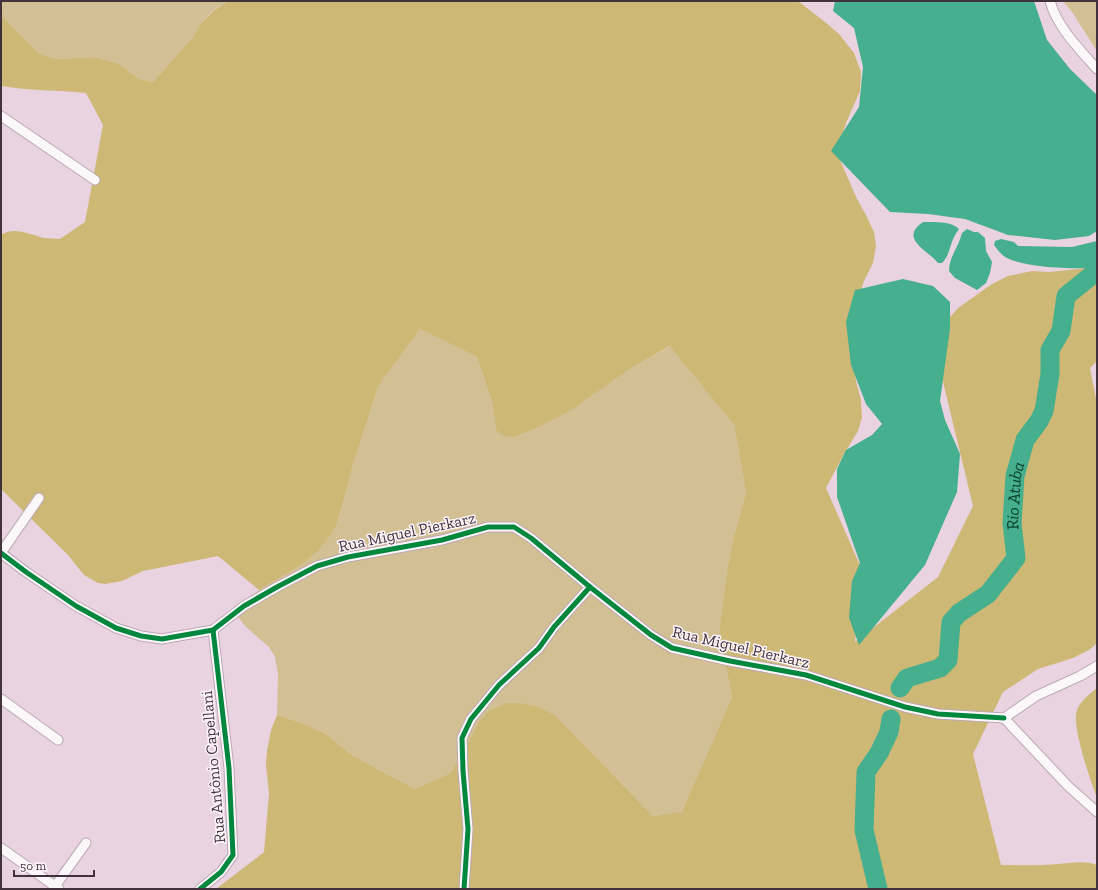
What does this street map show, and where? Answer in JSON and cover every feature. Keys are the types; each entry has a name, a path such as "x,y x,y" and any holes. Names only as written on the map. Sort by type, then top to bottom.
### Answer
{"street":[{"path":"1050,1 1052,8 1072,40 1097,69"},
{"path":"1,116 94,180"},
{"path":"1,553 39,498"},
{"name":"Rua Miguel Pierkarz","path":"1,553 76,606 116,628 141,636 162,639 213,630 244,606 277,587 317,566 348,556 442,540 488,527 514,527 531,538 651,635 672,648 730,661 806,675 905,707 938,714 1004,718"},
{"path":"464,889 468,829 462,738 471,719 499,686 539,648 554,627 590,587"},
{"name":"Rua Antônio Capellani","path":"200,889 221,872 233,855 229,768 213,630"},
{"path":"1097,666 1080,676 1036,696 1004,718 1068,786 1097,812"},
{"path":"1,699 58,740"},
{"path":"1,848 56,888 86,843"}],"shaded area":[{"path":"1,1 228,1 212,11 201,23 193,37 153,82 140,79 117,63 94,57 57,59 40,54 5,19 1,13"},
{"path":"228,1 798,1 839,34 854,53 861,72 860,91 846,123 837,153 857,199 874,232 876,246 873,263 864,281 848,330 856,381 861,400 862,418 858,431 826,488 862,570 855,642 938,577 973,506 937,357 941,327 958,308 992,284 1008,276 1032,271 1049,272 1097,267 1097,361 1090,368 1097,404 1097,643 1089,650 1073,658 1038,669 1003,692 973,754 1001,865 1043,865 1077,862 1092,863 1097,865 1097,889 216,889 264,852 269,794 266,765 267,751 271,730 277,715 323,732 350,754 415,789 450,773 464,751 479,722 489,711 506,703 519,703 536,706 556,716 653,816 682,812 732,697 721,649 720,628 728,565 733,539 746,492 734,425 670,346 628,370 561,416 535,429 514,437 504,436 496,430 492,402 477,357 420,329 378,387 353,465 336,526 315,554 301,565 259,590 218,556 143,571 122,581 105,584 98,583 84,575 68,555 1,489 1,235 6,232 17,231 44,238 60,239 85,222 103,125 86,93 22,89 1,86 1,13 5,19 40,54 57,59 94,57 117,63 140,79 153,82 193,37 201,23 213,11"},
{"path":"835,1 1034,1 1047,40 1070,69 1097,95 1097,231 1089,236 1055,240 1008,235 965,219 928,214 890,212 831,151 859,107 863,67 854,28 833,11"},
{"path":"1063,1 1097,1 1097,51 1072,12"},
{"path":"923,222 947,223 956,226 959,229 953,238 945,260 942,263 938,263 914,239 916,228"},
{"path":"967,229 978,232 985,238 986,251 992,262 986,283 977,290 955,278 949,271 952,256 962,233"},
{"path":"1001,239 1014,242 1018,246 1072,247 1097,241 1097,268 1038,266 1016,261 1007,258 994,245 995,241"},
{"path":"903,279 933,286 950,302 950,329 940,401 945,420 960,454 957,492 925,565 859,645 849,618 852,581 860,563 837,497 837,469 846,450 872,435 882,424 866,404 851,365 846,322 855,290"},
{"path":"420,329 477,357 492,402 496,430 514,437 535,429 561,416 628,370 671,346 734,425 746,492 733,539 728,565 725,662 732,697 682,813 653,816 556,716 464,751 450,773 415,789 350,754 323,732 277,715 278,675 275,657 269,647 245,626 236,614 240,605 259,590 301,565 315,554 336,526 353,465 378,387"},
{"path":"1097,688 1097,798 1077,732 1076,714 1081,703"}],"waterway":[{"name":"Rio Atuba","path":"900,688 907,678 940,668 948,660 951,622 959,613 988,594 1016,558 1012,523 1015,476 1025,440 1039,421 1044,411 1050,374 1050,350 1061,331 1066,296 1092,275 1097,274"},
{"name":"Rio Atuba","path":"878,889 864,830 866,772 879,753 889,732 891,719"}],"cycle path":[{"path":"1,553 76,606 116,628 141,636 162,639 213,630 244,606 317,566 348,557 442,540 488,527 514,527 531,538 651,635 672,648 730,661 806,675 905,707 938,714 1004,718"},
{"path":"464,889 468,829 462,738 471,719 499,685 539,648 554,627 590,587"},
{"path":"200,889 221,872 233,855 229,768 213,630"}]}
